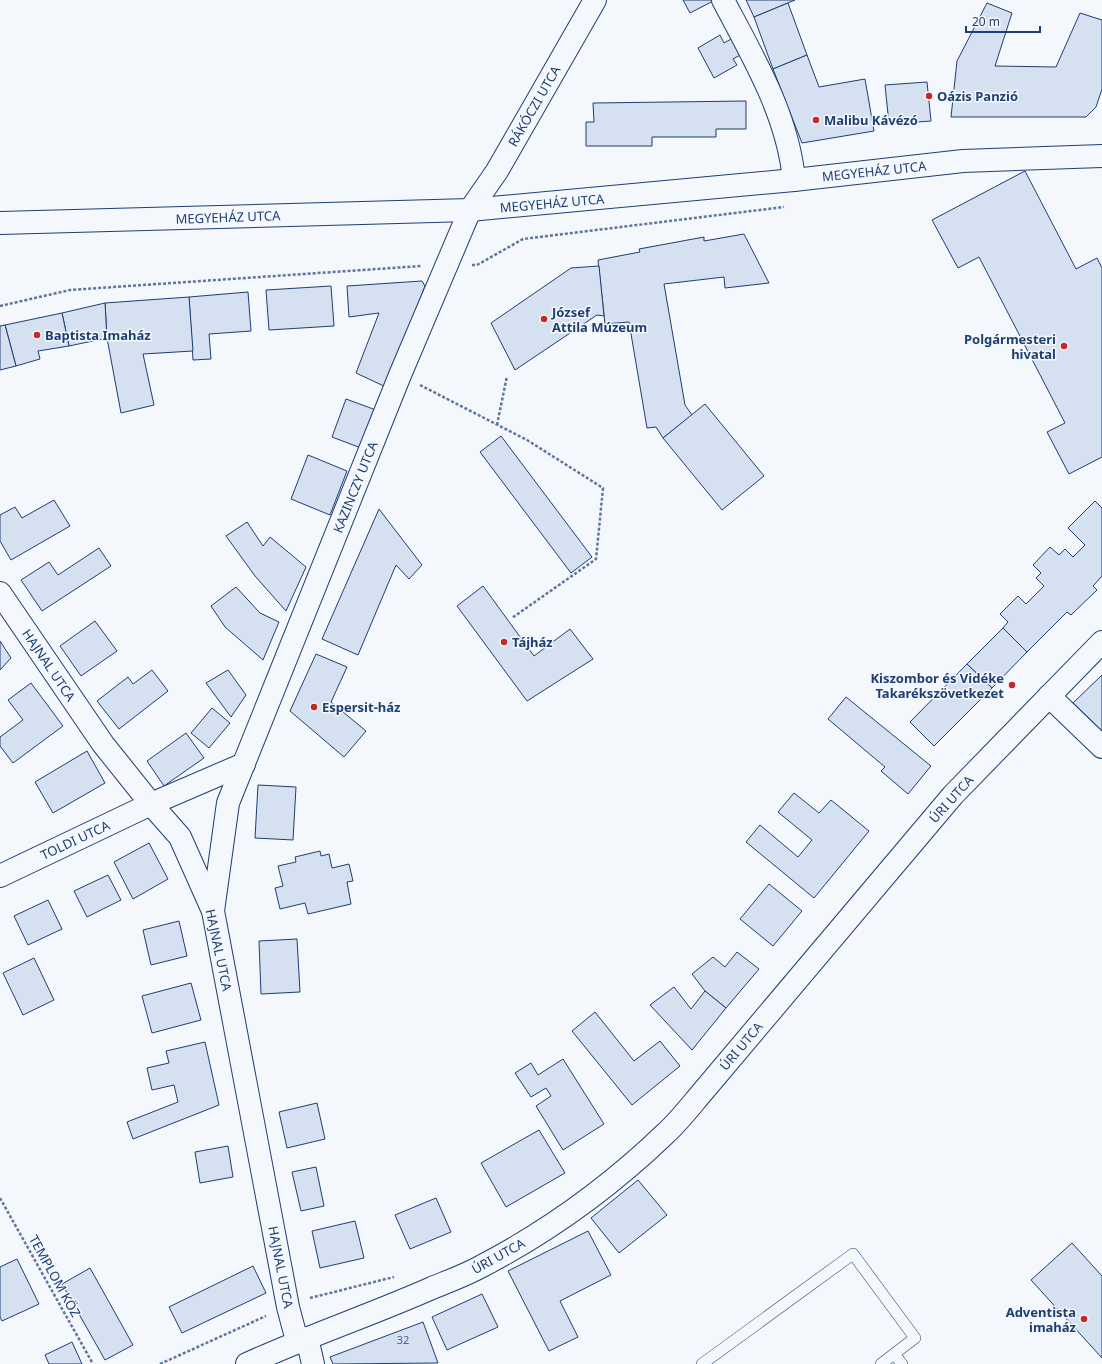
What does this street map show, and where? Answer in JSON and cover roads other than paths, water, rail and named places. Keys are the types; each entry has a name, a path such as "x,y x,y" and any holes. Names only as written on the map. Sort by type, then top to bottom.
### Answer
{"street":[{"name":"RÁKÓCZI UTCA","path":"470,210 497,171 595,0"},
{"path":"723,0 766,82 792,155 794,180"},
{"name":"MEGYEHÁZ UTCA","path":"0,223 470,210 794,180 963,162 1102,156"},
{"name":"KAZINCZY UTCA","path":"213,911 228,803 400,375 470,210"},
{"name":"HAJNAL UTCA","path":"0,593 103,744 150,804 180,837 213,911 288,1307 313,1364"},
{"name":"ÚRI UTCA","path":"247,1364 302,1340 396,1304 481,1267 540,1233 583,1203 627,1168 667,1132 686,1111 953,795 1102,642"},
{"path":"1049,696 1102,747"},
{"path":"150,804 244,764"},
{"name":"TOLDI UTCA","path":"0,876 150,804"}],"lane":[{"path":"702,1364 853,1254 915,1338 881,1364"},
{"path":"894,1354 902,1364"}],"place":[{"name":"Oázis Panzió","path":"929,96"},
{"name":"Malibu Kávézó","path":"816,120"},
{"name":"József Attila Múzeum","path":"544,319"},
{"name":"Baptista Imaház","path":"37,335"},
{"name":"Polgármesteri hivatal","path":"1064,346"},
{"name":"Tájház","path":"504,642"},
{"name":"Kiszombor és Vidéke Takarékszövetkezet","path":"1012,685"},
{"name":"Espersit-ház","path":"314,707"},
{"name":"Adventista imaház","path":"1084,1319"}]}
